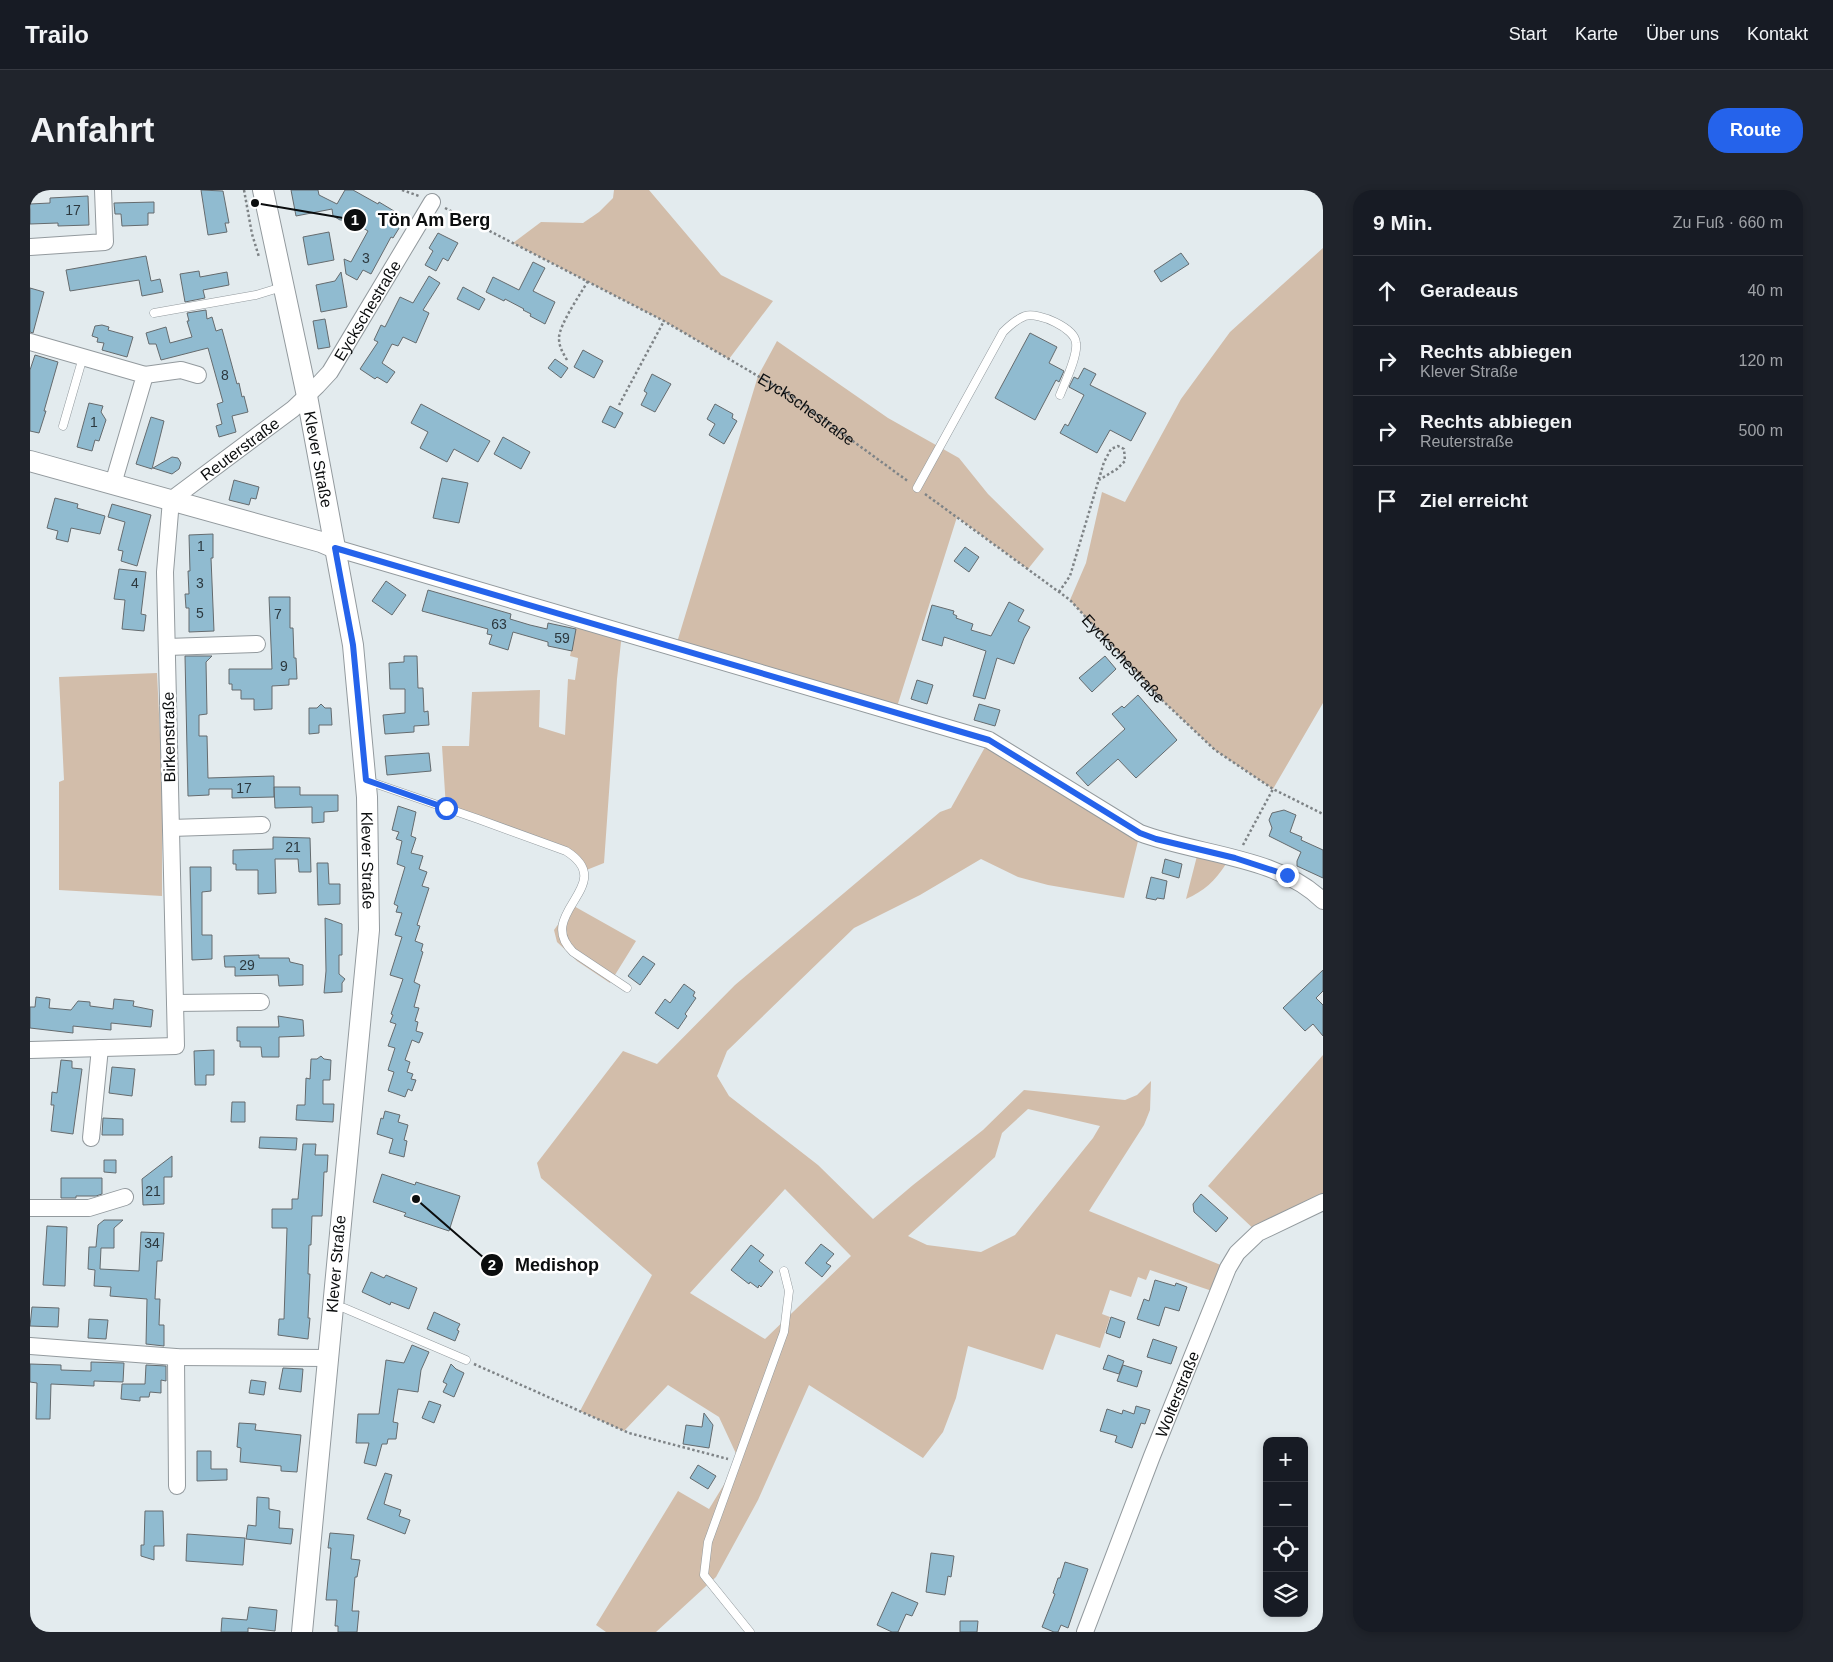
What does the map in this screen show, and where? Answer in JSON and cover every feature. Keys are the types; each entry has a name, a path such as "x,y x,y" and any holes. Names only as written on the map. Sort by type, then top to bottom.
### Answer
{"street":[{"path":"30,247 105,242 104,190"},
{"name":"Klever Straße","path":"263,190 306,396 342,550 367,797 369,930 302,1632"},
{"name":"Eyckschestraße","path":"306,396 330,372 432,202"},
{"path":"30,342 144,375 180,370 198,375"},
{"path":"113,484 144,375"},
{"name":"Reuterstraße","path":"171,500 293,409 306,396"},
{"path":"30,461 321,542 342,550 989,740 1140,833 1156,839 1235,858 1287,875 1313,891 1323,901"},
{"name":"Birkenstraße","path":"100,1048 176,1046 165,572 171,500"},
{"path":"167,647 257,644"},
{"path":"171,828 262,825"},
{"path":"175,1003 261,1002"},
{"path":"30,1050 100,1048 91,1138"},
{"path":"30,1208 89,1208 125,1197"},
{"name":"Wolterstraße","path":"1085,1632 1152,1456 1228,1268 1237,1253 1258,1234 1323,1202"},
{"path":"30,1346 176,1357 328,1358"},
{"path":"176,1357 177,1486"}],"lane":[{"path":"154,313 256,294 284,286"},
{"path":"918,488 1003,332 1010,325 1026,316 1034,315 1052,320 1075,337 1076,352 1060,395"},
{"path":"63,426 83,357"},
{"path":"366,780 566,851 574,857 581,863 584,871 584,881 563,920 562,937 566,945 573,952 627,988"},
{"path":"750,1632 704,1575 708,1542 784,1332 788,1291 784,1271"},
{"path":"332,1307 344,1308 466,1360"}],"path":[{"name":"Eyckschestraße","path":"432,202 664,321 788,393 1070,600 1164,701 1215,750 1273,789 1323,814"},
{"path":"567,360 560,348 558,336 588,281"},
{"path":"619,405 664,321"},
{"path":"1059,592 1070,576 1099,480 1110,448 1118,446 1124,449 1125,461 1117,470 1099,480"},
{"path":"1235,858 1273,789"},
{"path":"466,1360 629,1434 737,1461"}],"shaded area":[{"path":"614,190 649,190 721,275 773,301 729,359 664,321 513,243 541,222 583,223 599,212 613,198"},
{"path":"1323,248 1323,703 1273,789 1215,750 1163,701 1070,600 1086,563 1102,492 1125,502 1181,399 1230,332"},
{"path":"777,341 888,418 959,458 988,494 1044,549 1028,569 957,517 895,713 675,649 758,376"},
{"path":"578,620 622,633 604,863 584,871 574,857 446,808 442,746 469,746 472,692 540,690 539,727 565,735 568,679 575,680 578,658 570,656"},
{"path":"157,673 162,776 162,896 59,890 59,782 64,780 59,677"},
{"path":"989,740 1140,833 1124,898 1048,885 1018,877 981,859 920,895 854,928 727,1051 717,1076 729,1096 818,1165 873,1219 983,1130 1024,1090 1125,1100 1137,1095 1151,1081 1150,1110 1144,1125 1089,1211 1228,1268 1218,1293 1150,1270 1146,1280 1138,1277 1131,1297 1110,1290 1102,1314 1110,1317 1100,1348 1056,1334 1043,1370 968,1346 956,1398 943,1432 923,1458 809,1385 758,1500 716,1577 656,1632 606,1632 596,1625 678,1491 709,1509 739,1460 719,1417 668,1385 624,1431 580,1411 652,1275 541,1178 537,1163 623,1051 657,1064 735,985 940,812 951,808","holes":["1028,1109 1100,1126 1093,1138 1015,1235 981,1252 927,1245 908,1236 995,1157 1002,1133","785,1189 851,1256 765,1339 690,1293"]},
{"path":"1197,856 1226,864 1209,885 1186,899"},
{"path":"572,905 636,941 610,983 577,961 557,942 554,930"},
{"path":"1323,1055 1323,1202 1258,1233 1208,1186"}],"building":[{"path":"201,190 223,191 229,223 225,223 227,232 208,235"},
{"path":"291,190 318,190 319,195 337,204 345,190 353,190 394,211 389,219 401,225 393,238 391,237 371,274 363,270 357,280 346,274 344,259 351,262 368,231 346,218 345,220 340,220 333,216 332,209 296,216"},
{"path":"88,196 89,225 58,226 58,223 30,224 30,204 50,203 50,198"},
{"path":"154,202 154,213 148,213 148,225 122,226 121,214 115,214 114,203"},
{"path":"329,232 334,260 308,265 303,237"},
{"path":"438,233 458,243 448,261 443,258 436,271 425,265 433,251 429,248"},
{"path":"1181,253 1189,264 1161,282 1154,271"},
{"path":"146,256 151,281 160,279 163,292 142,296 139,280 70,291 66,270"},
{"path":"533,262 545,268 533,291 555,302 545,324 530,316 531,314 524,309 486,292 493,277 519,290"},
{"path":"199,271 200,277 227,272 229,285 203,290 205,298 185,302 180,274"},
{"path":"341,272 347,307 321,312 316,285 335,281"},
{"path":"429,276 440,283 423,310 429,313 416,343 403,337 398,346 392,344 382,363 395,372 387,383 377,377 375,379 360,369 378,342 374,340 381,325 385,327 400,297 413,303"},
{"path":"463,287 485,299 479,310 457,299"},
{"path":"30,288 44,292 33,333 30,332"},
{"path":"206,310 207,319 212,317 216,331 222,329 237,384 239,383 248,412 232,416 236,432 219,437 216,426 222,424 217,404 223,402 208,348 161,360 156,344 149,344 146,333 166,327 170,343 192,337 187,321 189,321 187,313"},
{"path":"325,319 330,347 318,349 313,321"},
{"path":"95,326 109,327 108,330 133,337 127,357 102,350 104,343 97,342 98,338 92,336"},
{"path":"1030,333 1057,347 1049,363 1064,371 1059,382 1056,380 1035,420 995,398"},
{"path":"583,350 603,361 594,378 574,367"},
{"path":"35,355 58,362 39,433 30,431 30,370"},
{"path":"555,359 568,368 561,378 548,368"},
{"path":"1084,368 1096,374 1090,385 1146,413 1131,441 1110,430 1097,453 1060,433 1065,424 1068,426 1084,395 1069,387 1074,377 1078,379"},
{"path":"652,374 671,384 655,412 641,405 647,393 644,391"},
{"path":"89,403 103,406 101,412 106,420 99,441 95,440 92,451 77,447"},
{"path":"421,404 490,441 478,462 454,449 447,462 420,448 428,432 411,423"},
{"path":"715,404 733,414 732,418 737,421 724,444 709,435 715,424 707,419"},
{"path":"610,406 623,413 615,428 602,422"},
{"path":"151,417 164,421 152,469 136,464"},
{"path":"503,437 530,452 521,469 494,454"},
{"path":"172,457 178,458 181,463 179,469 172,474 153,468"},
{"path":"442,478 468,483 459,523 433,518"},
{"path":"234,480 259,487 256,499 251,498 249,505 229,500"},
{"path":"55,498 78,504 77,508 105,516 100,534 71,528 68,542 56,539 58,531 47,528"},
{"path":"112,504 151,515 137,566 121,561 123,551 118,550 125,522 108,517"},
{"path":"213,534 213,558 211,558 214,631 189,632 189,608 186,608 185,594 189,594 189,535"},
{"path":"965,547 979,557 969,572 954,561"},
{"path":"119,569 146,572 141,614 146,615 144,631 122,629 125,600 114,599"},
{"path":"386,581 406,595 392,615 372,601"},
{"path":"428,590 511,614 510,619 530,625 547,629 548,623 576,629 572,651 548,646 548,642 513,632 508,650 489,644 492,635 487,634 488,629 422,611"},
{"path":"269,597 290,597 290,628 293,628 297,679 289,679 289,685 272,686 272,709 254,710 254,699 241,699 241,690 232,690 232,684 229,684 229,669 272,669"},
{"path":"1009,602 1024,610 1018,621 1030,627 1014,664 997,658 985,699 973,696 986,651 944,637 942,646 922,640 932,605 954,611 953,614 957,616 956,618 973,624 971,630 991,636"},
{"path":"185,656 212,656 206,662 207,714 199,715 199,736 207,736 208,778 274,776 274,797 232,798 232,789 209,789 209,795 188,796"},
{"path":"404,656 417,656 418,688 423,688 424,712 428,711 429,725 414,726 414,732 385,734 383,715 405,713 405,689 390,689 389,663 404,662"},
{"path":"1105,656 1116,669 1092,692 1079,678"},
{"path":"917,680 933,685 927,704 911,699"},
{"path":"1138,695 1177,740 1136,778 1118,759 1088,786 1076,773 1125,729 1112,714 1122,706 1124,708"},
{"path":"321,704 325,708 331,708 332,725 319,725 319,733 309,734 309,708 317,708"},
{"path":"979,704 1000,710 995,726 974,720"},
{"path":"429,753 431,771 387,775 385,756"},
{"path":"274,787 300,787 300,795 338,795 338,811 324,812 324,822 312,823 312,807 275,808"},
{"path":"398,806 416,812 411,836 416,838 411,853 423,856 419,869 427,872 422,886 429,888 417,925 420,926 415,941 423,944 421,951 423,952 414,982 420,985 414,1007 419,1008 415,1021 418,1022 416,1031 423,1033 419,1043 412,1040 405,1060 410,1062 407,1072 413,1074 411,1079 416,1080 412,1091 408,1089 405,1097 388,1091 394,1072 388,1070 395,1048 388,1046 396,1024 390,1022 393,1015 391,1014 403,979 390,975 402,937 395,935 402,913 396,912 398,906 394,904 405,867 397,864 402,841 396,839 399,832 392,830"},
{"path":"1284,810 1296,815 1290,832 1302,837 1301,840 1323,850 1323,878 1297,866 1301,852 1269,836 1272,828 1269,820 1272,813"},
{"path":"273,837 310,838 311,872 299,872 298,859 275,859 276,893 258,894 258,870 236,870 236,864 233,864 233,850 273,849"},
{"path":"1165,859 1182,864 1179,878 1162,873"},
{"path":"317,863 328,863 329,884 340,884 340,904 318,905"},
{"path":"190,867 211,867 211,891 202,892 202,935 212,935 212,959 192,960"},
{"path":"1151,877 1167,881 1164,899 1146,898"},
{"path":"325,918 342,924 342,955 339,955 339,974 345,979 342,983 342,992 324,993 326,971"},
{"path":"259,955 259,958 289,958 290,962 303,965 303,985 279,986 278,975 235,976 235,967 225,967 224,956"},
{"path":"643,956 655,964 640,985 628,976"},
{"path":"1323,970 1323,991 1316,998 1323,1005 1323,1036 1313,1024 1305,1031 1283,1008"},
{"path":"684,984 695,992 693,996 696,998 678,1029 655,1013 665,999 670,1003"},
{"path":"36,997 50,999 49,1008 71,1010 78,1001 90,1002 90,1006 113,1009 114,999 134,1001 133,1006 153,1010 151,1027 111,1023 111,1030 73,1026 73,1033 30,1028 30,1007 35,1007"},
{"path":"278,1016 303,1020 304,1036 279,1037 279,1057 262,1057 261,1047 240,1047 240,1041 237,1041 237,1027 279,1027"},
{"path":"214,1050 214,1075 206,1075 206,1085 195,1085 194,1051"},
{"path":"321,1056 324,1059 331,1060 330,1080 323,1080 323,1104 334,1104 333,1122 296,1120 297,1105 305,1105 306,1078 310,1079 311,1059 317,1059"},
{"path":"61,1060 72,1061 72,1068 82,1069 73,1134 51,1131 54,1105 51,1105 52,1092 57,1093"},
{"path":"112,1067 135,1069 132,1096 109,1093"},
{"path":"232,1102 245,1102 245,1122 231,1122"},
{"path":"385,1111 400,1115 398,1122 408,1125 404,1140 407,1141 404,1157 389,1153 393,1139 377,1134"},
{"path":"103,1118 123,1119 123,1135 102,1135"},
{"path":"260,1137 297,1138 296,1150 259,1148"},
{"path":"303,1144 316,1144 315,1155 328,1155 327,1172 324,1172 322,1216 312,1216 308,1274 310,1274 308,1318 310,1318 308,1339 278,1335 279,1319 284,1319 287,1228 272,1228 272,1209 292,1209 292,1199 298,1199"},
{"path":"172,1156 172,1177 164,1177 164,1204 143,1205 142,1179"},
{"path":"104,1160 116,1160 116,1173 104,1172"},
{"path":"382,1174 415,1185 416,1182 460,1196 449,1231 404,1216 406,1213 373,1202"},
{"path":"61,1178 102,1178 102,1194 61,1198"},
{"path":"1201,1194 1228,1218 1216,1232 1194,1212 1193,1204"},
{"path":"104,1220 123,1220 114,1228 114,1248 101,1248 100,1269 139,1271 141,1232 164,1233 162,1261 157,1261 155,1299 160,1299 159,1325 164,1325 164,1346 146,1344 147,1299 110,1296 111,1287 94,1286 95,1270 88,1269 89,1247 96,1247 98,1225"},
{"path":"47,1226 67,1227 65,1286 43,1285"},
{"path":"821,1244 834,1254 826,1263 831,1266 822,1277 805,1263"},
{"path":"751,1245 764,1255 759,1261 773,1272 761,1287 759,1285 758,1288 750,1282 749,1284 731,1270"},
{"path":"371,1272 384,1278 386,1275 417,1288 409,1309 391,1302 390,1305 362,1292"},
{"path":"1155,1280 1175,1286 1176,1283 1187,1287 1179,1311 1165,1307 1159,1326 1137,1319 1144,1299 1149,1301"},
{"path":"32,1307 59,1308 58,1327 30,1326"},
{"path":"434,1312 460,1324 455,1341 427,1329"},
{"path":"1111,1317 1125,1322 1120,1338 1106,1333"},
{"path":"89,1319 108,1320 106,1339 88,1338"},
{"path":"1153,1339 1177,1347 1171,1364 1147,1357"},
{"path":"412,1345 429,1352 421,1370 418,1392 398,1389 393,1422 398,1423 396,1439 388,1439 387,1444 382,1444 376,1466 364,1463 369,1443 356,1443 358,1414 379,1414 386,1360 404,1363"},
{"path":"1108,1355 1124,1361 1119,1374 1103,1369"},
{"path":"91,1362 124,1363 123,1382 94,1381 94,1386 51,1384 50,1419 36,1419 37,1383 30,1382 30,1364 61,1365 61,1370 91,1371"},
{"path":"451,1364 464,1373 454,1397 443,1392 447,1384 443,1382"},
{"path":"146,1365 166,1366 166,1381 161,1380 161,1393 150,1392 149,1397 140,1397 140,1401 121,1399 122,1384 145,1384"},
{"path":"1123,1365 1142,1371 1137,1387 1117,1381"},
{"path":"283,1368 303,1369 301,1392 279,1389"},
{"path":"251,1380 266,1382 264,1395 249,1393"},
{"path":"429,1401 441,1405 434,1423 422,1418"},
{"path":"1136,1406 1150,1410 1145,1424 1141,1423 1132,1448 1115,1442 1117,1436 1100,1431 1107,1409 1122,1414 1123,1410 1134,1414"},
{"path":"704,1413 713,1425 709,1448 683,1444 686,1425 702,1427"},
{"path":"239,1423 256,1424 255,1430 301,1435 297,1472 281,1471 281,1466 240,1462 241,1448 237,1447"},
{"path":"197,1451 211,1451 211,1469 227,1469 227,1480 197,1481"},
{"path":"698,1465 716,1476 708,1489 690,1478"},
{"path":"385,1473 392,1475 384,1504 401,1510 399,1516 410,1520 405,1534 367,1519"},
{"path":"257,1497 269,1498 269,1509 280,1511 279,1528 293,1529 291,1544 246,1539 248,1525 256,1526"},
{"path":"145,1511 163,1511 164,1546 154,1546 154,1560 141,1556 141,1545 144,1545"},
{"path":"330,1533 354,1535 351,1559 360,1560 357,1577 355,1577 352,1611 359,1611 357,1632 338,1632 338,1626 335,1626 337,1600 326,1600 331,1548 328,1548"},
{"path":"187,1534 245,1538 243,1565 186,1561"},
{"path":"931,1553 954,1556 951,1577 948,1576 945,1595 926,1592"},
{"path":"1065,1562 1088,1569 1068,1628 1061,1625 1058,1632 1054,1632 1042,1627"},
{"path":"892,1592 918,1603 912,1616 906,1614 898,1632 892,1632 877,1625"},
{"path":"249,1607 277,1610 275,1631 248,1628 248,1632 221,1632 222,1618 247,1620"},
{"path":"960,1621 978,1621 977,1632 960,1632"}],"place":[{"name":"Tön Am Berg","path":"255,203"},
{"name":"Medishop","path":"416,1199"}],"route":[{"path":"446,808 366,780 353,645 335,548 989,740 1140,833 1156,839 1235,858 1287,875"}]}
